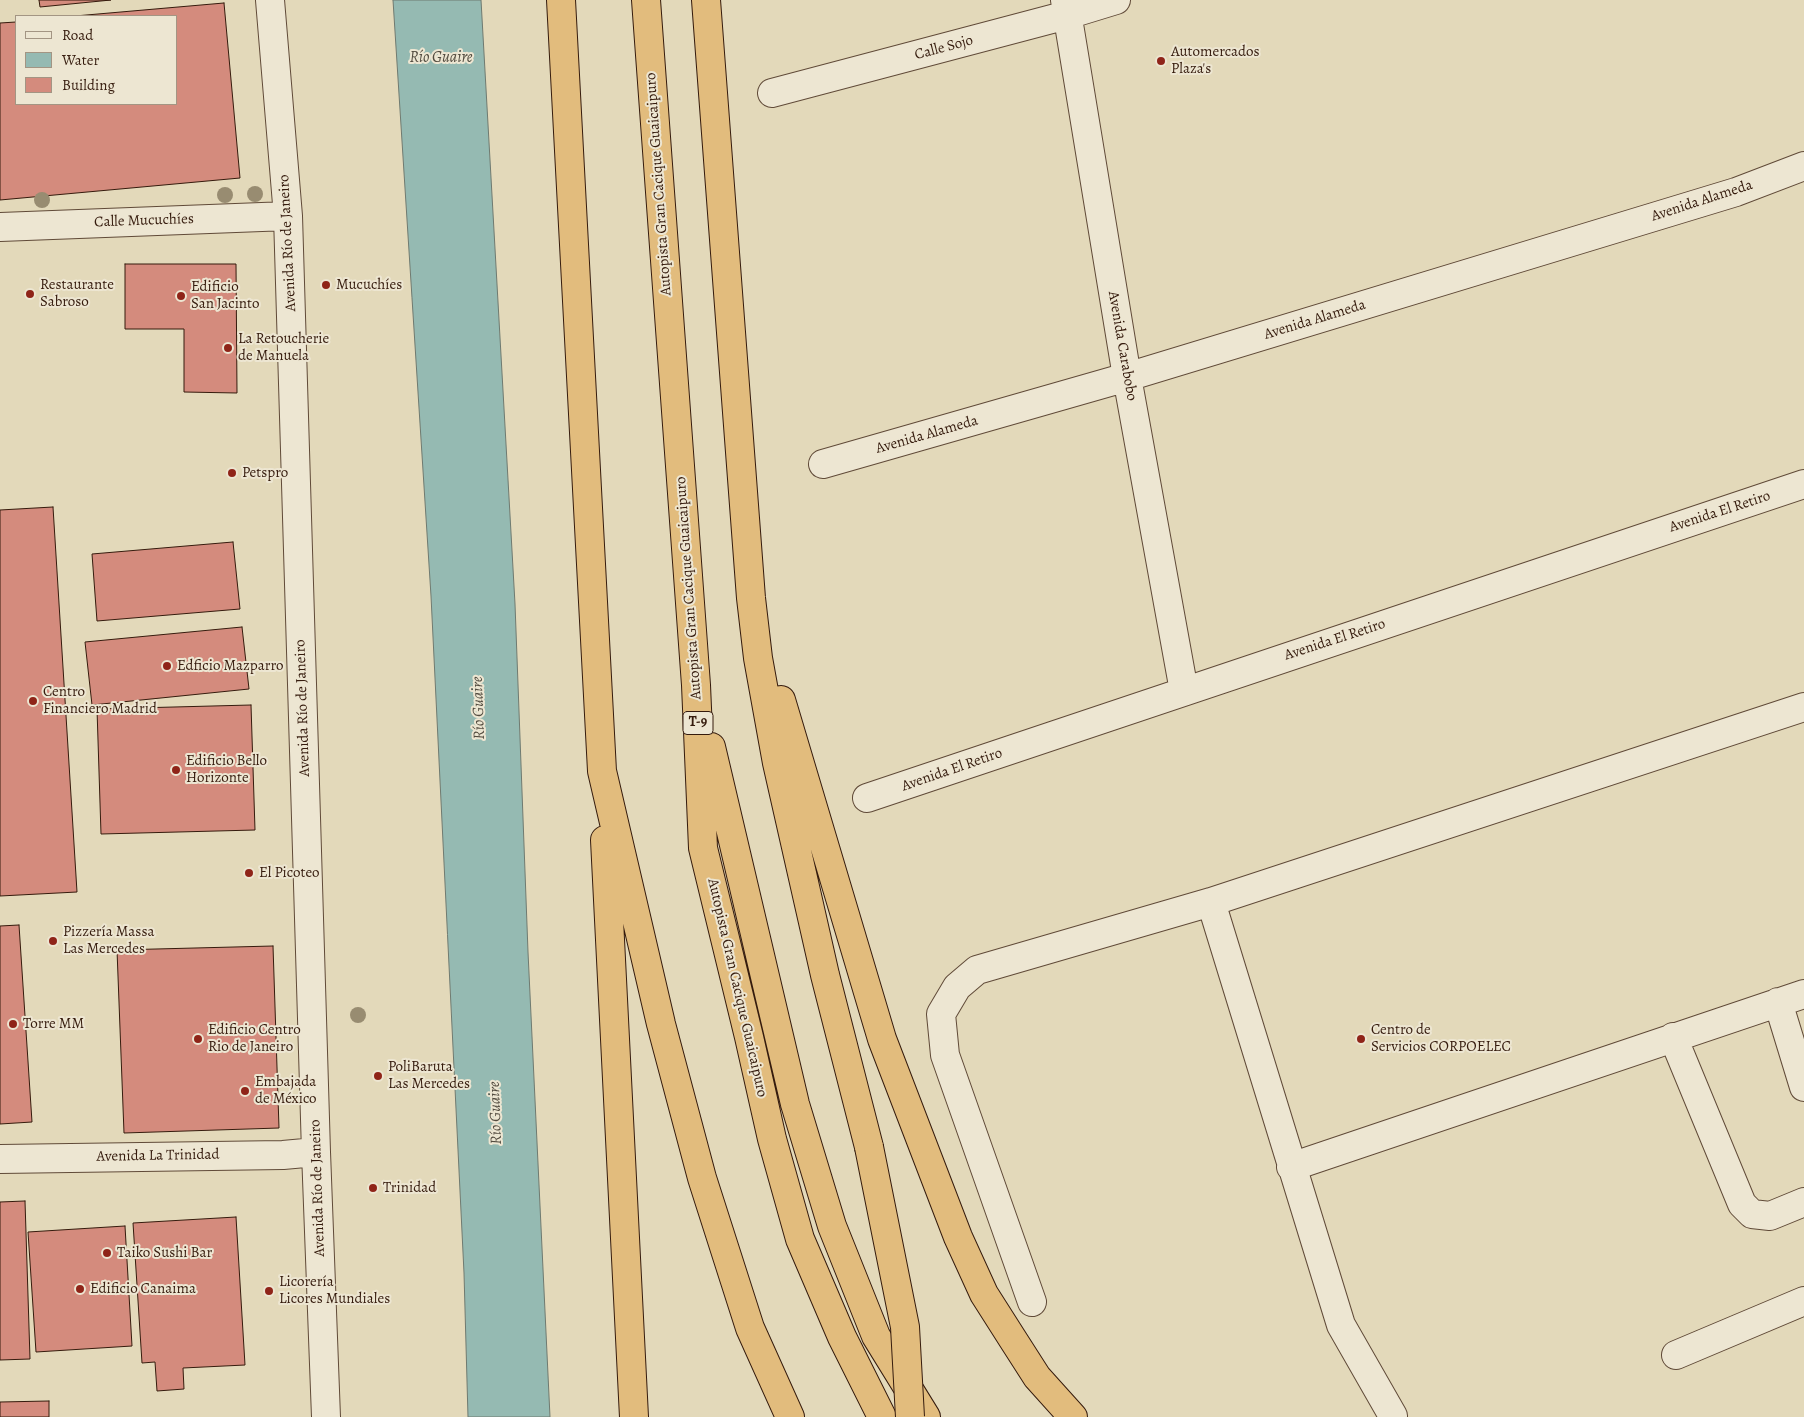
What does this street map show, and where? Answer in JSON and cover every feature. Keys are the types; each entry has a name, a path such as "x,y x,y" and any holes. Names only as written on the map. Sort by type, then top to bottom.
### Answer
{"highway":[{"path":"561,0 634,1417"},
{"name":"Autopista Gran Cacique Guaicaipuro","path":"646,0 696,685 703,848 772,1139 800,1239 842,1337 882,1417"},
{"path":"706,0 750,598 758,658 777,763 825,975 870,1147 905,1328 910,1417"},
{"path":"750,598 882,1039 958,1237 984,1294 1037,1377 1073,1417"},
{"path":"696,685 795,1104 832,1226 876,1336 926,1417"},
{"path":"602,771 661,1024 702,1178 750,1328 790,1417"}],"street":[{"name":"Avenida Río de Janeiro","path":"270,0 288,216 316,1152 326,1417"},
{"name":"Calle Sojo","path":"772,93 1066,8 1116,0"},
{"name":"Avenida Carabobo","path":"1066,8 1127,378 1184,691"},
{"name":"Avenida Alameda","path":"823,464 1127,378 1736,192 1804,166"},
{"name":"Calle Mucuchíes","path":"0,227 288,216"},
{"name":"Avenida El Retiro","path":"867,798 1804,484"},
{"path":"1032,1302 945,1055 941,1014 957,987 977,970 1211,902 1804,707"},
{"path":"1211,902 1341,1325 1393,1416"},
{"path":"1291,1166 1804,994"},
{"path":"1778,1002 1804,1088"},
{"path":"1673,1037 1742,1204 1752,1214 1770,1216 1804,1202"},
{"name":"Avenida La Trinidad","path":"0,1159 283,1155 316,1152"},
{"path":"1676,1355 1804,1301"}],"water":[{"name":"Río Guaire","path":"393,0 481,0 515,604 528,952 550,1417 468,1417 464,1273 431,596"}],"building":[{"path":"39,0 111,0 40,7"},
{"path":"224,3 240,178 0,200 0,23 15,22 15,105 178,105 178,15 86,15"},
{"name":"Edificio San Jacinto","path":"125,264 236,264 237,393 184,392 184,329 125,329"},
{"name":"Centro Financiero Madrid","path":"53,507 77,892 0,896 0,510"},
{"path":"233,542 240,609 97,621 92,554"},
{"name":"Edficio Mazparro","path":"242,627 249,689 92,705 85,642"},
{"name":"Edificio Bello Horizonte","path":"251,705 255,830 101,834 97,709"},
{"name":"Torre MM","path":"19,925 32,1122 0,1124 0,926"},
{"name":"Edificio Centro Rio de Janeiro","path":"273,946 279,1128 124,1133 117,950"},
{"path":"25,1201 30,1359 0,1360 0,1202"},
{"path":"236,1217 245,1365 183,1368 184,1389 157,1391 155,1362 142,1363 133,1223"},
{"name":"Edificio Canaima","path":"125,1226 132,1346 36,1352 28,1232"},
{"path":"49,1401 49,1417 0,1417 0,1402"}],"place":[{"name":"Automercados Plaza's","path":"1161,61"},
{"name":"Mucuchíes","path":"326,285"},
{"name":"Restaurante Sabroso","path":"30,294"},
{"name":"Edificio San Jacinto","path":"181,296"},
{"name":"La Retoucherie de Manuela","path":"228,348"},
{"name":"Petspro","path":"232,473"},
{"name":"Edficio Mazparro","path":"167,666"},
{"name":"Centro Financiero Madrid","path":"33,701"},
{"name":"Edificio Bello Horizonte","path":"176,770"},
{"name":"El Picoteo","path":"249,873"},
{"name":"Pizzería Massa Las Mercedes","path":"53,941"},
{"name":"Torre MM","path":"13,1024"},
{"name":"Edificio Centro Rio de Janeiro","path":"198,1039"},
{"name":"Centro de Servicios CORPOELEC","path":"1361,1039"},
{"name":"PoliBaruta Las Mercedes","path":"378,1076"},
{"name":"Embajada de México","path":"245,1091"},
{"name":"Trinidad","path":"373,1188"},
{"name":"Taiko Sushi Bar","path":"107,1253"},
{"name":"Edificio Canaima","path":"80,1289"},
{"name":"Licorería Licores Mundiales","path":"269,1291"}]}
